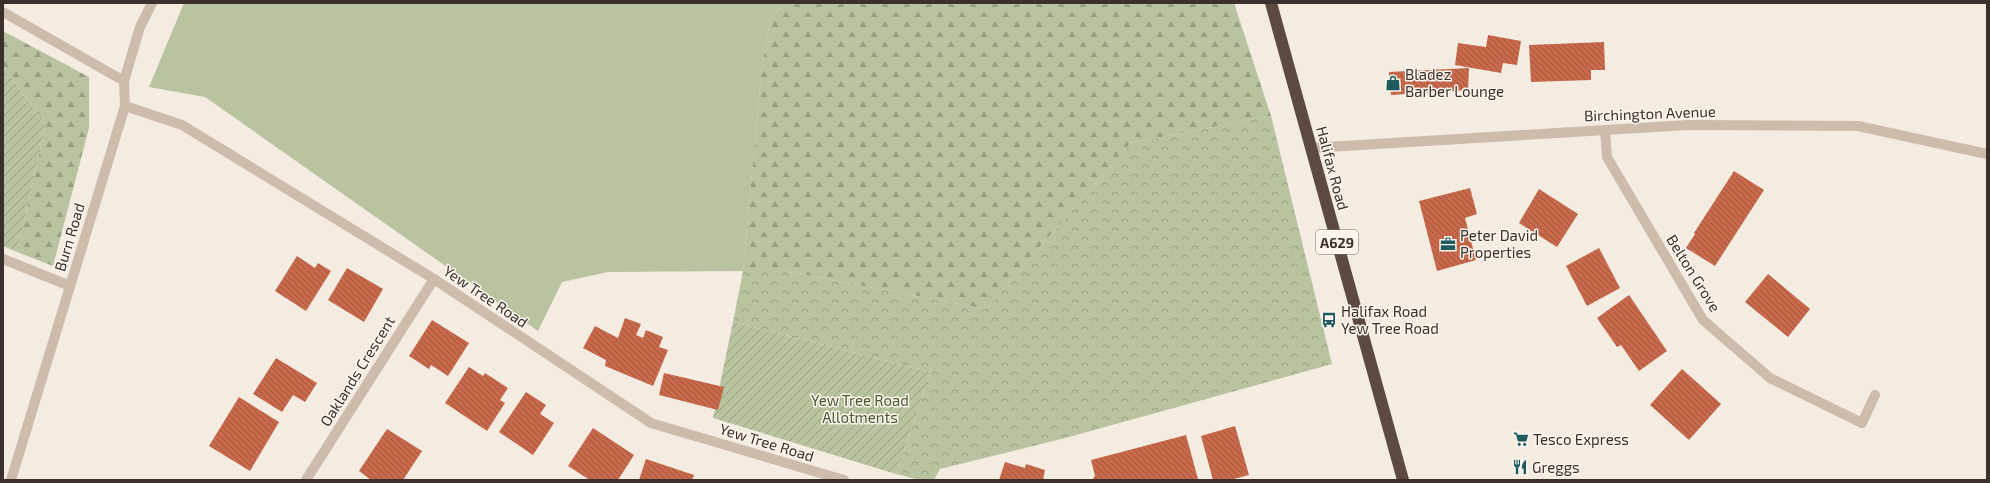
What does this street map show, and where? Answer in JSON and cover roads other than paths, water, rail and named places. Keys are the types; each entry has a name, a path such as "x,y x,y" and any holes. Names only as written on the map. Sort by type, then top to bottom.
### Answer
{"highway":[{"name":"Halifax Road","path":"1271,3 1403,480"}],"street":[{"name":"Burn Road","path":"11,480 125,106 124,81 140,27 152,3"},
{"path":"3,12 124,81"},
{"name":"Yew Tree Road","path":"125,106 182,125 434,278 651,423 844,480"},
{"name":"Birchington Avenue","path":"1311,148 1688,125 1858,126 1987,154"},
{"name":"Belton Grove","path":"1606,130 1607,157 1703,320 1770,378 1862,423 1875,395"},
{"path":"3,258 70,286"},
{"name":"Oaklands Crescent","path":"306,480 434,278"}],"place":[{"name":"Bladez Barber Lounge","path":"1393,83"},
{"name":"Peter David Properties","path":"1448,244"},
{"name":"Halifax Road Yew Tree Road","path":"1329,320"},
{"name":"Tesco Express","path":"1521,439"},
{"name":"Greggs","path":"1520,467"}],"park label":[{"name":"Yew Tree Road Allotments","path":"860,408"}]}
